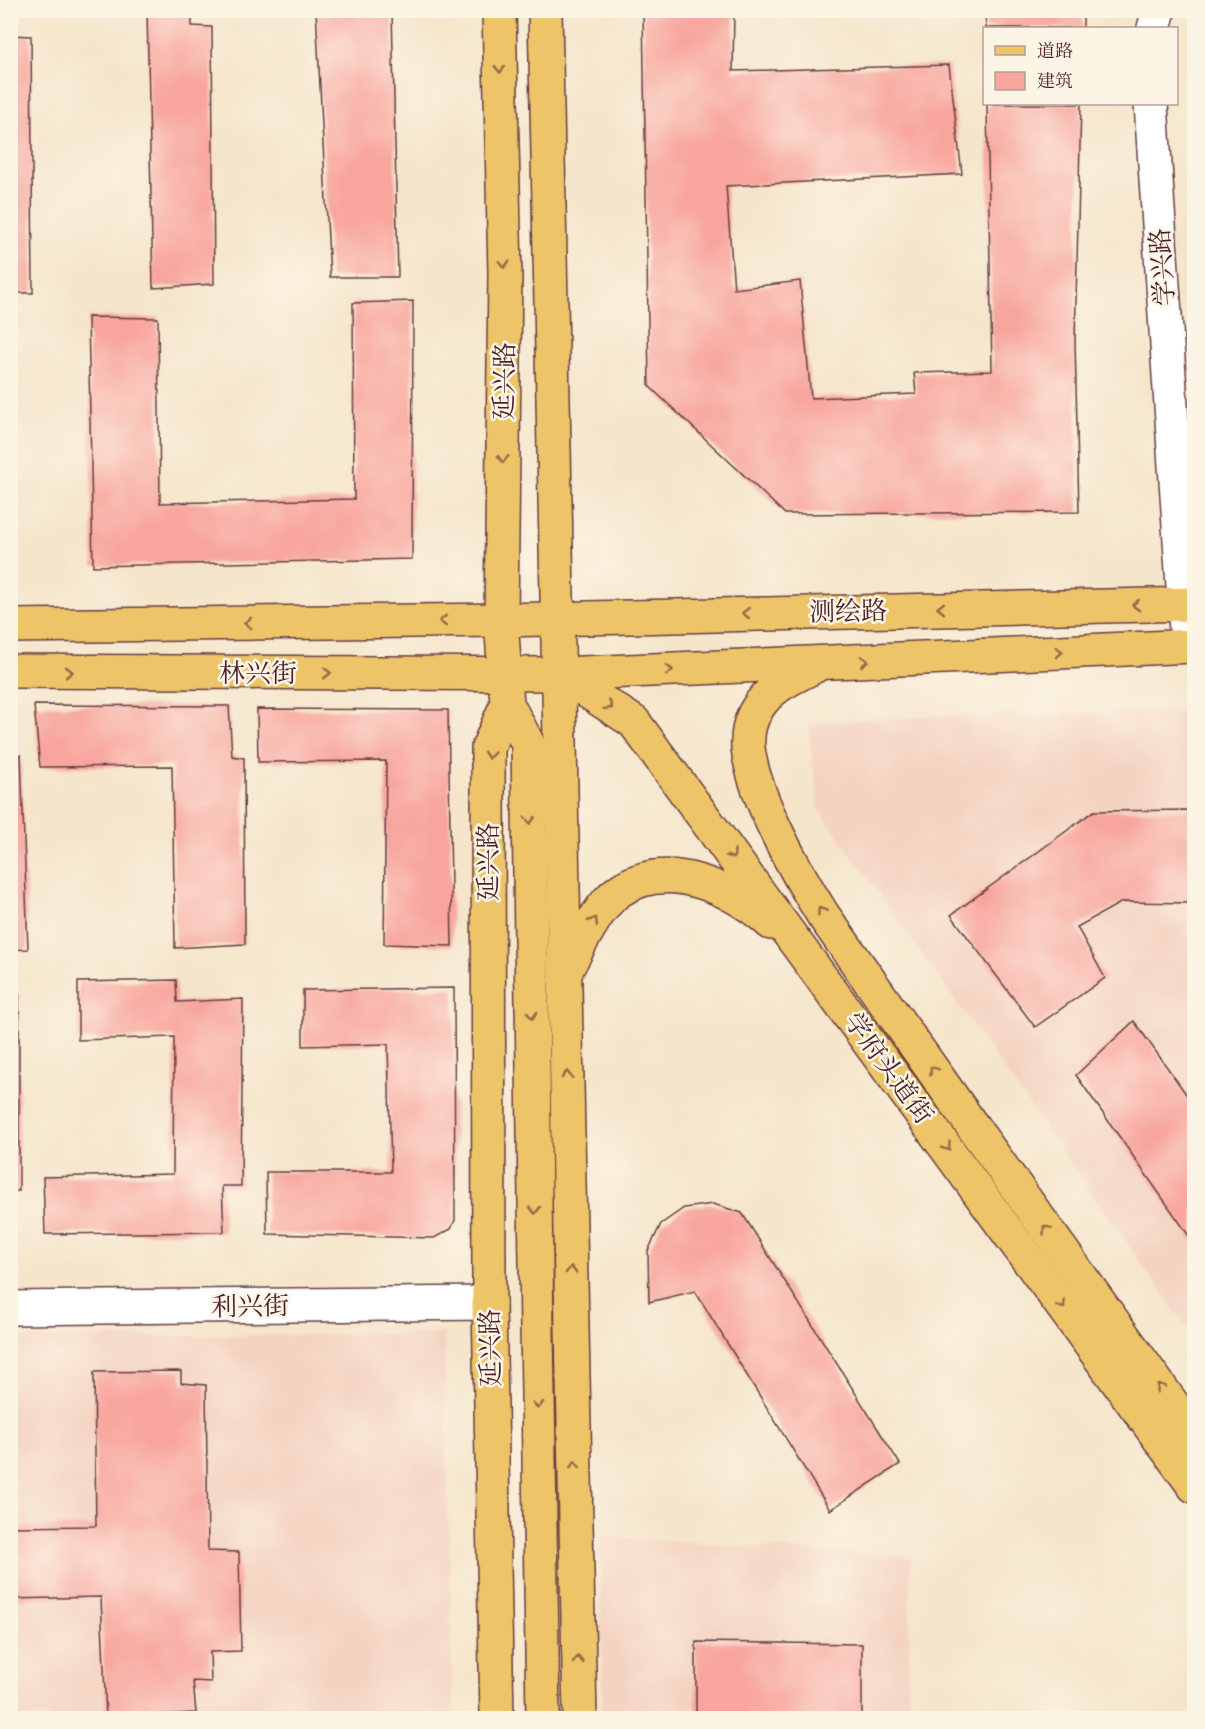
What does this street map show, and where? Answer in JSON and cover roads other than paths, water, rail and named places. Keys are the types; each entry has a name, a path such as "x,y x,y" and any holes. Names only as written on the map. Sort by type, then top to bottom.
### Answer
{"main road":[{"name":"延兴路","path":"497,1719 489,1303 488,748 506,690 501,620 505,274 499,10"},
{"name":"延兴路","path":"545,10 579,1719"},
{"name":"测绘路","path":"501,620 1190,604"},
{"name":"林兴街","path":"10,627 501,620"},
{"name":"测绘路","path":"506,690 560,674 1191,646"},
{"name":"学府头道街","path":"821,663 777,686 756,710 748,732 748,749 761,798 807,890 823,915 1194,1434"},
{"name":"林兴街","path":"10,671 506,690"},
{"name":"学府头道街","path":"560,674 634,722 1194,1486"},
{"path":"506,690 528,744 543,1719"},
{"path":"565,972 602,908 618,891 641,880 663,877 695,879 729,893 757,910 804,952"}],"street":[{"path":"1154,27 1159,10"},
{"name":"学兴路","path":"1151,105 1190,604 1191,646"},
{"name":"利兴街","path":"10,1308 489,1303"}]}
